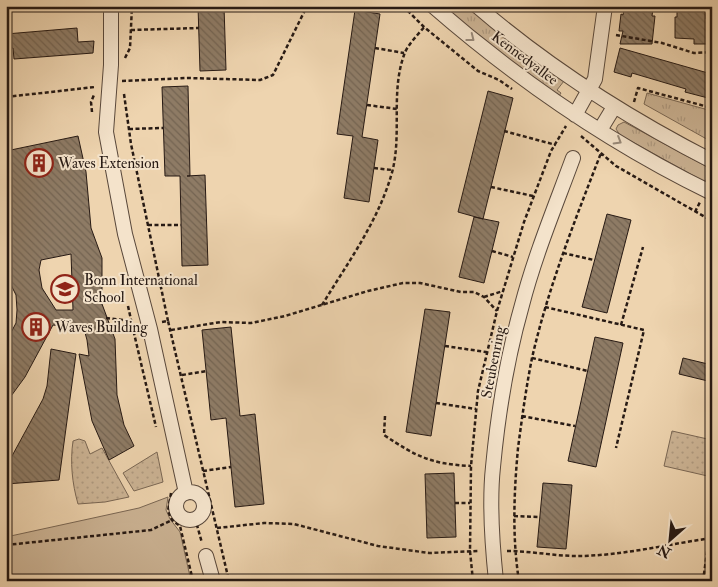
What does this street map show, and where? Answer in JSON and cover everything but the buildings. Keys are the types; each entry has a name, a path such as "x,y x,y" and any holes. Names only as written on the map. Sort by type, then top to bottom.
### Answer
{"street":[{"path":"111,6 111,65 106,132 125,234 150,328 186,493"},
{"name":"Kennedyallee","path":"433,6 462,32 520,77 575,115 680,178 712,193"},
{"name":"Kennedyallee","path":"477,6 547,62 589,91 662,136 712,162"},
{"path":"575,115 595,79 605,6"},
{"path":"600,130 614,107"},
{"name":"Steubenring","path":"496,581 493,551 492,468 509,362 522,305 543,239 574,158"},
{"path":"186,493 196,493 202,500 203,510 195,518 185,519 181,517 177,510 176,506 179,498 186,493"},
{"path":"206,556 213,581"}],"path":[{"path":"123,62 130,48 132,6"},
{"path":"121,74 122,81 187,78 260,80 273,75 307,6"},
{"path":"322,304 368,230 380,203 392,170 396,144 398,86 404,53 424,27"},
{"path":"131,30 199,28"},
{"path":"602,32 662,43 694,52 712,52"},
{"path":"375,48 404,53"},
{"path":"6,97 96,87"},
{"path":"634,104 638,88 712,108"},
{"path":"123,91 168,321"},
{"path":"367,105 397,109"},
{"path":"129,129 163,128"},
{"path":"504,131 556,144"},
{"path":"519,581 514,551 516,473 522,416 532,358 545,307 563,253 601,153"},
{"path":"374,168 392,170"},
{"path":"490,186 534,196"},
{"path":"148,225 181,225"},
{"path":"621,325 643,247"},
{"path":"492,251 513,257"},
{"path":"563,253 594,260"},
{"path":"170,330 221,322 251,323 285,316 368,291 403,283 420,283 461,292 474,292 484,297 497,311"},
{"path":"484,297 503,291"},
{"path":"545,307 644,330 616,448"},
{"path":"106,318 131,321"},
{"path":"445,346 486,352"},
{"path":"532,358 588,371"},
{"path":"182,375 206,371"},
{"path":"436,403 476,409"},
{"path":"385,416 384,435 413,453 436,462 471,466"},
{"path":"522,416 575,426"},
{"path":"203,471 231,467"},
{"path":"455,503 470,503"},
{"path":"514,516 539,516"},
{"path":"195,518 206,556"},
{"path":"6,545 151,530 172,520"},
{"path":"217,528 264,523 294,524 378,546 428,553 514,551 575,556 599,555 710,538"},
{"path":"703,581 712,532"}],"green space":[{"path":"448,6 466,6 519,49 564,81 557,90 561,93 559,96 482,39 449,11"},
{"path":"647,93 712,111 712,142 644,104"},
{"path":"624,122 711,169 705,182 620,135 616,129 618,125"},
{"path":"672,431 712,440 712,477 664,466"},
{"path":"79,439 85,441 90,454 102,448 129,497 105,502 78,504 74,488 72,457 73,441"},
{"path":"157,452 163,482 134,491 123,473"},
{"path":"168,497 166,510 180,532 191,581 6,581 6,537 139,508"}],"place":[{"name":"Waves Extension","path":"39,163"},
{"name":"Bonn International School","path":"65,289"},
{"name":"Waves Building","path":"36,327"}]}
